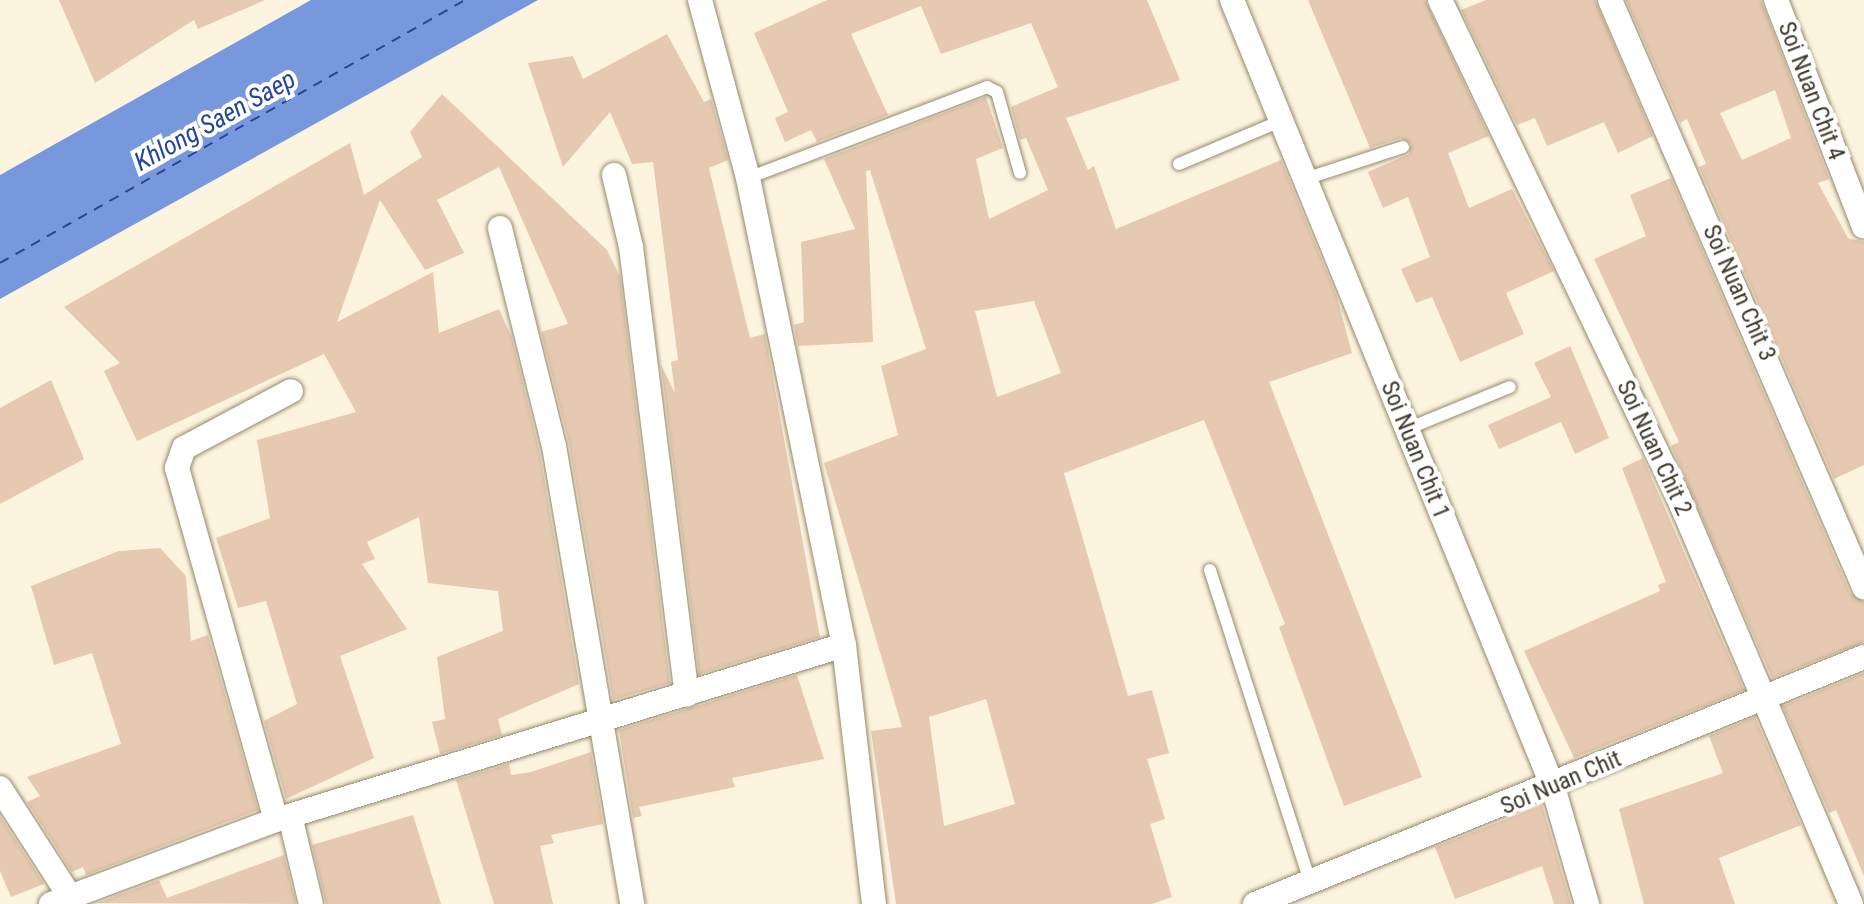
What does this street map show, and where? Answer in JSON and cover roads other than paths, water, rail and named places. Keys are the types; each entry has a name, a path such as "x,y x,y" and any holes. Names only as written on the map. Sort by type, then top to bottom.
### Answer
{"street":[{"path":"700,0 748,178 844,645 874,904"},
{"name":"Soi Nuan Chit 1","path":"1232,0 1553,787 1587,904"},
{"name":"Soi Nuan Chit 2","path":"1440,0 1677,494 1766,696 1851,904"},
{"name":"Soi Nuan Chit 3","path":"1610,0 1864,587"},
{"name":"Soi Nuan Chit 4","path":"1776,0 1864,227"},
{"path":"614,175 631,247 687,695"},
{"path":"500,228 554,446 604,723 632,904"},
{"path":"291,391 184,448 177,468 311,904"},
{"path":"0,788 61,901 283,818 604,723 844,645"},
{"name":"Soi Nuan Chit","path":"1255,904 1311,885 1553,787 1864,657"}],"lane":[{"path":"748,178 987,87 997,92 1020,173"},
{"path":"1179,164 1281,121"},
{"path":"1305,179 1403,147"},
{"path":"1407,429 1510,387"},
{"path":"1210,570 1311,885"}],"water":[{"name":"Khlong Saen Saep","path":"311,0 538,0 0,299 0,175"}]}
